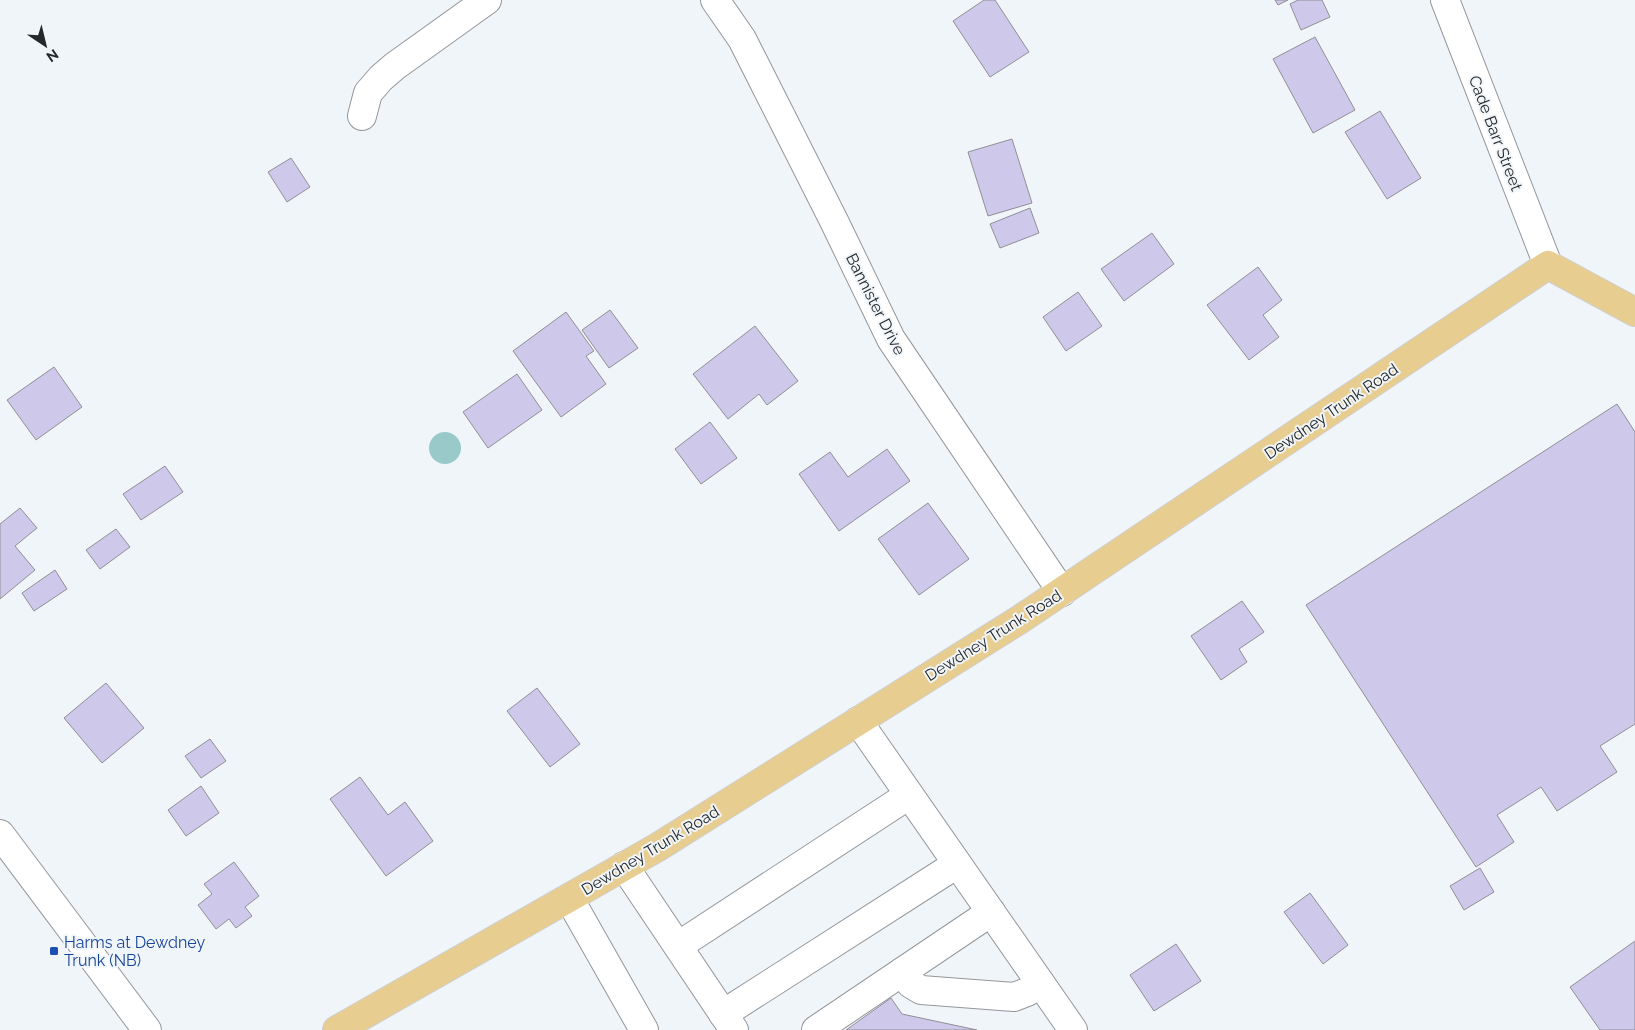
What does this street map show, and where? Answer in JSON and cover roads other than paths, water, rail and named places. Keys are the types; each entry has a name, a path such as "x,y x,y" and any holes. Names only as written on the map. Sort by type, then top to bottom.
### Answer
{"main road":[{"name":"Dewdney Trunk Road","path":"337,1030 658,847 858,721 1062,592 1548,265"},
{"path":"1548,265 1635,312"}],"street":[{"path":"362,116 368,93 381,78 487,0"},
{"name":"Bannister Drive","path":"715,0 742,39 891,339 1062,592"},
{"name":"Cade Barr Street","path":"1445,0 1548,265"},
{"path":"858,721 1073,1030"},
{"path":"678,946 909,795"},
{"path":"0,834 147,1030"},
{"path":"624,866 729,1022 957,864"},
{"path":"570,898 644,1030"},
{"path":"816,1030 991,912"},
{"path":"902,972 911,984 921,990 1014,997 1027,992 1040,983"}],"water":[{"path":"445,432 451,433 456,437 460,442 460,454 456,459 451,463 445,464 439,463 434,459 430,454 429,448 430,442 434,437 439,433"}],"place":[{"name":"Harms at Dewdney Trunk (NB)","path":"54,951"}]}
